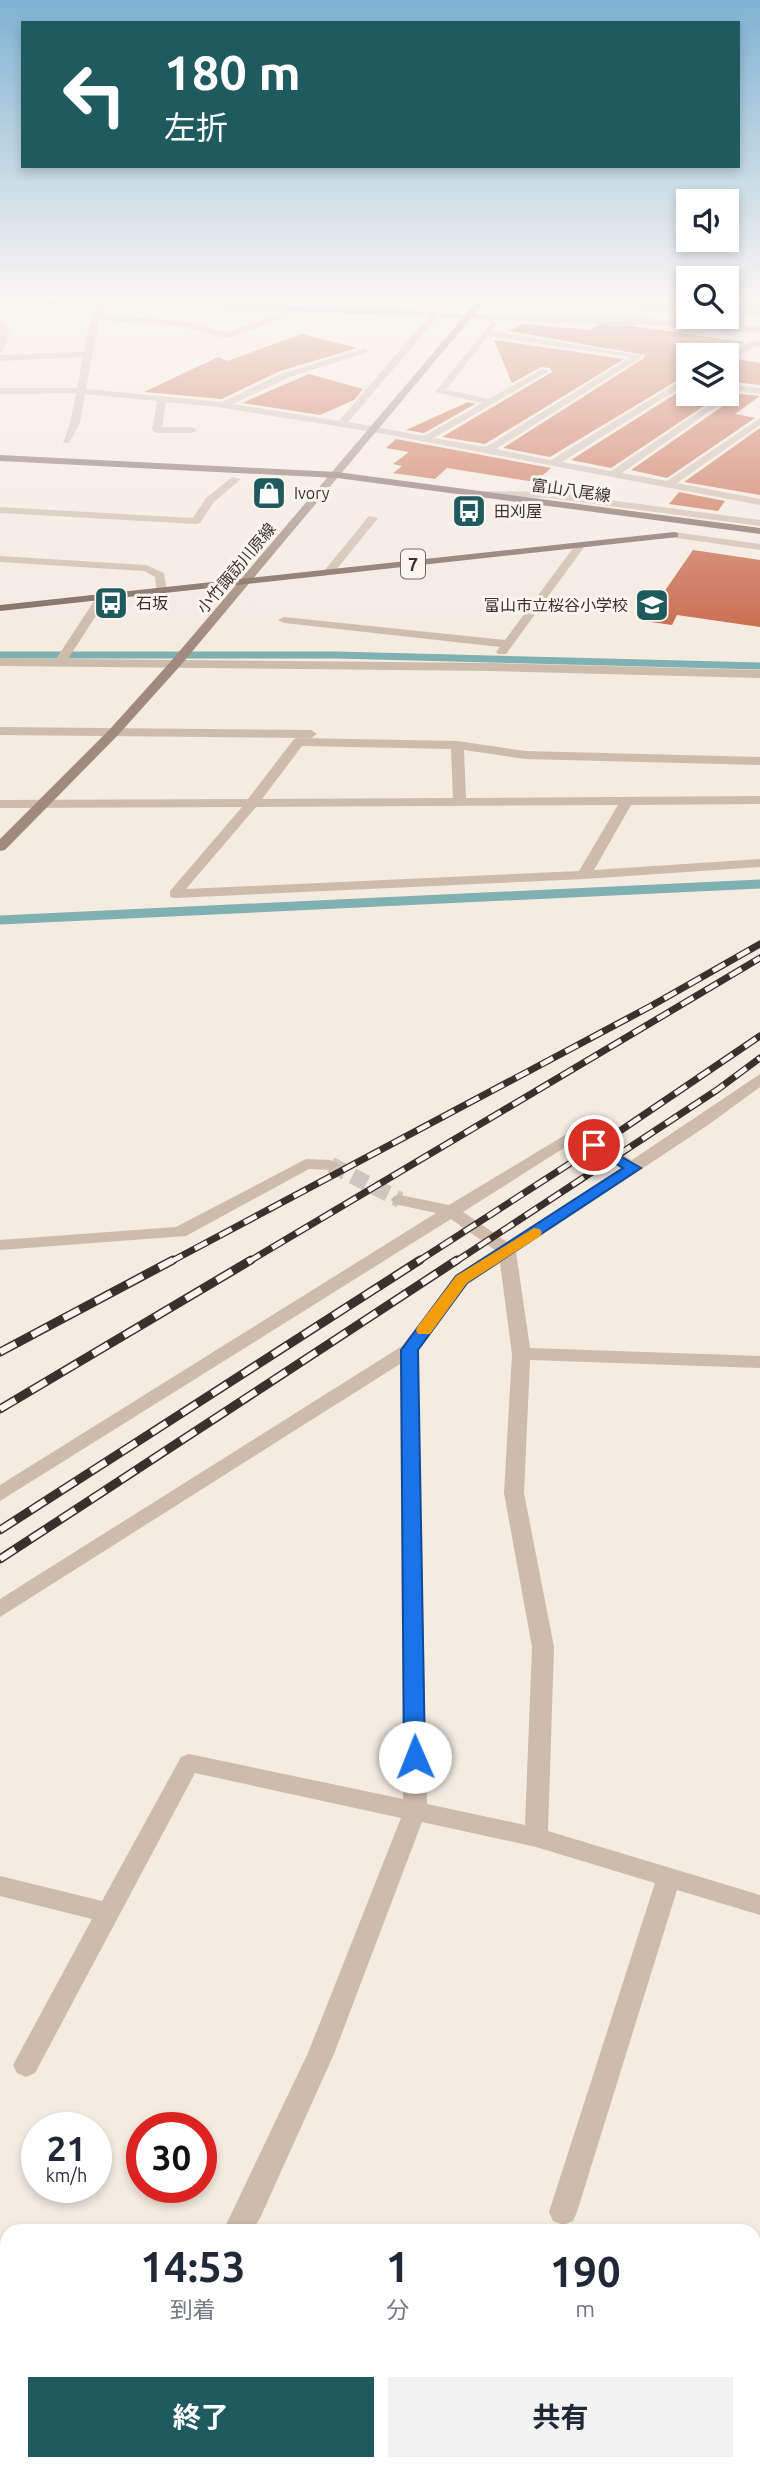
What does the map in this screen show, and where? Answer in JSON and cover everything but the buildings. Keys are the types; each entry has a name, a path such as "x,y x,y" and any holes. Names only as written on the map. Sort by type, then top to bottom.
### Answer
{"main road":[{"name":"小竹諏訪川原線","path":"0,847 115,731 176,663 386,414"},
{"name":"富山八尾線","path":"0,458 337,475 760,531"},
{"name":"富山八尾線","path":"0,466 329,484 760,540"},
{"name":"7","path":"0,608 674,535"}],"street":[{"path":"66,441 76,414"},
{"path":"160,414 157,430 192,430"},
{"path":"281,414 615,473 760,502"},
{"path":"341,424 349,414"},
{"path":"425,439 468,414"},
{"path":"488,450 545,414"},
{"path":"554,462 632,414"},
{"path":"615,473 700,414"},
{"path":"670,484 760,421"},
{"path":"0,510 196,521 210,500 236,479"},
{"path":"484,494 549,495 760,523"},
{"path":"328,573 373,518"},
{"path":"674,535 760,547"},
{"path":"492,667 580,546"},
{"path":"0,559 146,568 155,570 160,575 161,591"},
{"path":"60,662 102,597"},
{"path":"284,621 509,644"},
{"path":"0,662 492,667 760,674"},
{"path":"0,732 382,734"},
{"path":"760,761 525,755 457,745 298,742 251,804 175,894 584,876 760,863"},
{"path":"457,745 460,803"},
{"path":"0,804 760,800"},
{"path":"584,876 627,802"},
{"path":"0,1609 409,1350 462,1280 702,1122 760,1079"},
{"path":"0,1494 575,1134 633,1168"},
{"path":"0,1245 180,1233 306,1164 331,1165"},
{"path":"400,1200 451,1211 508,1250 522,1354 514,1493 543,1647 536,1837"},
{"path":"241,2224 321,2054 415,1811 409,1350"},
{"path":"522,1354 760,1362"},
{"path":"26,2065 189,1763 536,1837 760,1905"},
{"path":"563,2212 669,1877"},
{"path":"0,1886 108,1913"}],"waterway":[{"path":"0,655 336,655 760,666"},
{"path":"0,920 760,884"}],"tunnel":[{"path":"331,1165 400,1200"}],"railway":[{"path":"170,1262 651,1006 760,944"},
{"path":"248,1262 760,958"},
{"path":"417,1262 611,1137 760,1036"},
{"path":"455,1262 717,1090 760,1058"},
{"path":"0,1352 173,1260"},
{"path":"0,1409 251,1260"},
{"path":"0,1530 420,1260"},
{"path":"0,1559 457,1260"}],"slow traffic":[{"path":"424,1330 462,1280 534,1233"}],"place":[{"name":"Ivory","path":"269,493"},
{"name":"田刈屋","path":"469,511"},
{"name":"石坂","path":"111,603"},
{"name":"富山市立桜谷小学校","path":"652,605"}],"route":[{"path":"415,1757 409,1350 462,1280 633,1168 594,1145"}]}
